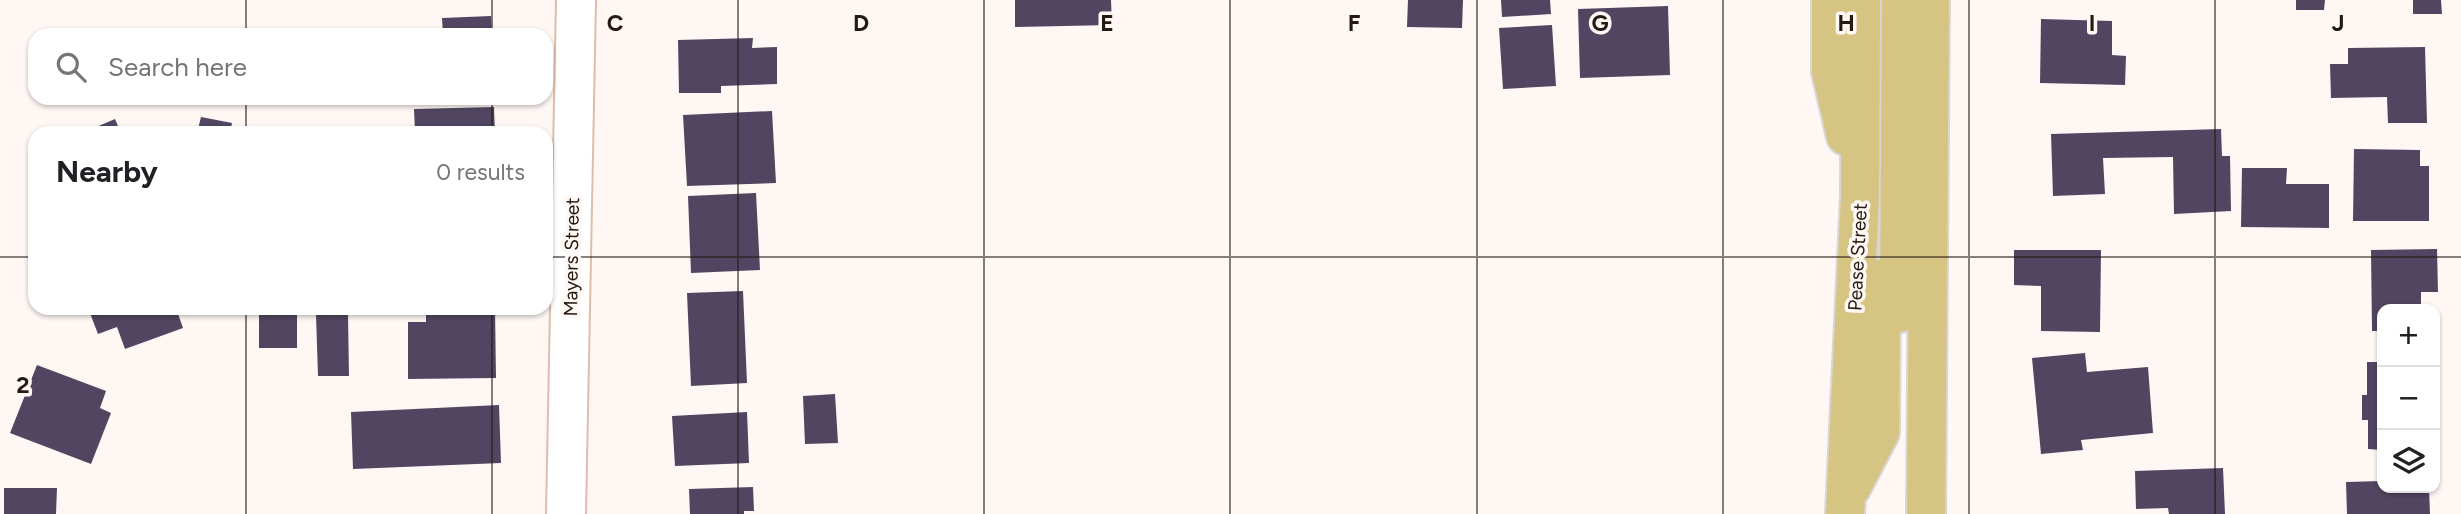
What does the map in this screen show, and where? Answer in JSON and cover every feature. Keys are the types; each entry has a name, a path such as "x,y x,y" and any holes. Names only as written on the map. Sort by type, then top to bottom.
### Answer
{"main road":[{"path":"1831,0 1831,71 1860,196"},
{"name":"Pease Street","path":"1845,507 1860,196 1861,0"},
{"path":"1845,507 1880,432 1883,0"},
{"path":"1880,418 1899,336 1901,0"},
{"path":"1926,514 1930,0"},
{"path":"1909,514 1927,463"}],"street":[{"name":"Mayers Street","path":"566,514 576,0"}],"building":[{"path":"1015,0 1111,0 1112,25 1015,27"},
{"path":"1408,0 1463,0 1462,28 1407,27"},
{"path":"1501,0 1550,0 1551,14 1502,17"},
{"path":"2296,0 2325,0 2324,10 2296,10"},
{"path":"2413,0 2441,0 2442,14 2413,14"},
{"path":"1668,6 1670,75 1580,78 1578,9"},
{"path":"491,16 492,28 443,28 442,18"},
{"path":"2041,19 2112,21 2112,55 2126,56 2125,85 2040,83"},
{"path":"1552,25 1556,86 1503,89 1499,28"},
{"path":"753,38 752,48 777,47 777,84 721,86 721,93 679,93 678,40"},
{"path":"2425,47 2427,123 2388,123 2387,97 2331,98 2330,64 2348,64 2348,48"},
{"path":"494,107 495,126 415,126 414,109"},
{"path":"772,111 776,183 687,186 683,115"},
{"path":"201,117 232,123 231,126 199,126"},
{"path":"115,119 118,126 98,126"},
{"path":"2221,129 2222,156 2230,156 2231,211 2174,214 2173,157 2103,158 2105,194 2053,196 2051,134"},
{"path":"2354,149 2420,150 2420,166 2429,166 2429,221 2353,221"},
{"path":"2242,168 2287,168 2286,184 2329,184 2329,228 2241,227"},
{"path":"756,193 760,270 691,273 688,196"},
{"path":"2437,249 2438,292 2421,292 2421,304 2377,304 2377,331 2372,331 2371,250"},
{"path":"2014,250 2101,250 2100,332 2041,331 2041,286 2014,285"},
{"path":"743,291 747,383 691,386 687,293"},
{"path":"91,315 178,315 183,328 125,349 117,327 98,334"},
{"path":"259,315 297,315 297,348 259,348"},
{"path":"316,315 348,315 349,376 318,376"},
{"path":"426,315 495,315 496,378 408,379 408,322 426,322"},
{"path":"2085,353 2087,372 2148,367 2153,433 2081,440 2083,450 2041,454 2032,358"},
{"path":"2367,362 2377,362 2377,450 2368,449 2368,420 2362,420 2362,395 2367,395"},
{"path":"37,365 106,391 100,408 111,413 91,464 10,433"},
{"path":"835,394 838,443 805,444 803,396"},
{"path":"499,405 501,463 353,469 351,412"},
{"path":"747,412 749,463 675,466 672,416"},
{"path":"2223,468 2225,514 2169,514 2168,508 2136,509 2135,471"},
{"path":"2377,481 2377,493 2429,493 2430,514 2347,514 2346,482"},
{"path":"753,487 754,511 744,511 744,514 690,514 689,489"},
{"path":"4,488 57,488 56,514 4,514"}]}
